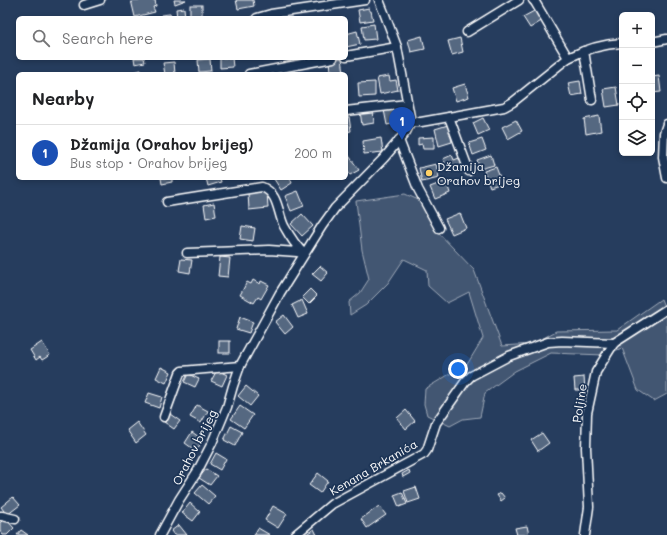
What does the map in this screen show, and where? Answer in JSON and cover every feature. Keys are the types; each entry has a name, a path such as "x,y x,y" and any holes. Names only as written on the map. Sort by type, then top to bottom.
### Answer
{"street":[{"path":"84,4 100,0"},
{"path":"264,16 365,0"},
{"path":"378,0 397,47 411,122 420,122 504,107 513,102 568,58 584,51 619,43"},
{"path":"467,32 519,0"},
{"path":"533,0 568,58"},
{"path":"655,41 667,39"},
{"path":"348,56 397,47"},
{"path":"584,51 592,100"},
{"path":"260,72 322,60"},
{"path":"348,111 407,104"},
{"path":"449,117 469,171"},
{"name":"Orahov brijeg","path":"160,535 179,500 197,472 212,443 227,407 240,366 280,293 335,208 384,158 406,132 411,122"},
{"path":"667,124 664,133 663,156 667,178"},
{"path":"399,140 418,189 439,228"},
{"path":"167,202 262,187 269,190 273,194 284,225 299,249 304,254"},
{"path":"188,254 269,250 304,254"},
{"name":"Poljine","path":"585,535 588,507 586,448 587,413 596,372 614,343 667,309"},
{"name":"Kenana Brkanića","path":"295,535 332,504 424,454 427,450 436,423 465,382 471,376 509,356 548,342 562,341 614,343"},
{"path":"164,417 182,371 240,366"},
{"path":"0,516 15,518"}],"shaded area":[{"path":"405,194 423,202 434,228 474,270 502,346 533,344 556,331 617,330 661,299 667,314 667,394 654,401 638,390 622,348 604,355 551,353 515,371 485,393 480,417 463,419 450,426 427,415 424,404 425,389 468,363 483,338 469,292 447,303 428,286 427,270 404,259 388,283 366,305 350,315 349,302 360,293 369,279 362,250 356,201"}],"building":[{"path":"131,0 155,0 156,6 153,7 155,12 135,16"},
{"path":"174,0 186,0 175,4"},
{"path":"236,0 253,0 254,6 238,9"},
{"path":"190,5 202,5 202,16 190,16"},
{"path":"184,8 185,16 177,16 176,9"},
{"path":"369,8 373,20 360,22 358,10"},
{"path":"536,10 543,20 530,28 523,17"},
{"path":"170,14 170,16 161,16"},
{"path":"374,24 376,39 364,40 362,26"},
{"path":"357,31 360,44 348,47 348,33"},
{"path":"422,36 425,49 411,52 408,40"},
{"path":"460,38 463,52 452,55 448,41"},
{"path":"134,60 144,60 145,62 135,64"},
{"path":"198,60 210,60 211,71 199,72"},
{"path":"220,60 232,60 233,67 220,68"},
{"path":"329,60 342,60 344,72 333,72 333,70 330,71"},
{"path":"174,62 175,72 165,72 163,63"},
{"path":"389,76 390,81 396,80 398,90 380,94 377,78"},
{"path":"659,76 661,92 655,93 655,77"},
{"path":"580,81 582,94 571,96 568,83"},
{"path":"375,82 375,96 359,97 358,83"},
{"path":"465,84 469,97 456,101 452,88"},
{"path":"616,87 619,105 606,107 603,89"},
{"path":"397,107 400,122 387,125 384,110"},
{"path":"373,110 374,123 362,125 360,111"},
{"path":"599,116 601,131 586,134 584,119"},
{"path":"348,117 349,117 351,131 348,132"},
{"path":"483,118 489,130 478,135 473,123"},
{"path":"516,120 522,131 508,139 502,127"},
{"path":"448,125 452,142 439,146 435,129"},
{"path":"434,137 434,149 423,149 422,144 418,145 418,138"},
{"path":"381,138 383,152 364,154 363,141"},
{"path":"482,139 486,150 473,155 469,143"},
{"path":"348,154 359,170 350,175 348,172"},
{"path":"452,155 454,160 459,158 463,167 449,173 443,159"},
{"path":"491,155 494,165 480,169 477,160"},
{"name":"Džamija Orahov brijeg","path":"436,164 439,178 422,182 419,168"},
{"path":"496,167 502,183 490,187 484,171"},
{"path":"161,180 172,180 172,182 162,184"},
{"path":"206,180 220,180 221,182 208,186"},
{"path":"275,180 291,180 292,183 281,190"},
{"path":"446,181 450,193 435,199 430,187"},
{"path":"298,191 304,206 291,211 285,196"},
{"path":"267,192 268,208 249,210 248,193"},
{"path":"214,203 216,216 206,218 204,205"},
{"path":"460,213 466,228 452,234 445,219"},
{"path":"302,214 313,226 302,236 291,224"},
{"path":"242,226 255,228 253,241 240,239"},
{"path":"220,257 230,258 228,277 218,276"},
{"path":"181,259 192,260 190,273 179,271"},
{"path":"320,266 328,273 321,281 312,274"},
{"path":"253,280 260,284 261,281 269,285 261,299 258,297 254,303 240,295 247,282 251,284"},
{"path":"310,289 317,296 309,304 302,297"},
{"path":"302,300 308,314 298,318 292,305"},
{"path":"284,315 293,327 285,334 275,322"},
{"path":"240,317 253,322 249,333 236,329"},
{"path":"219,341 230,341 230,353 219,353"},
{"path":"42,342 50,355 42,360 40,357 36,360 30,350"},
{"path":"161,367 171,372 166,383 156,378"},
{"path":"217,370 227,375 222,386 211,381"},
{"path":"188,374 199,379 195,387 184,382"},
{"path":"584,377 585,390 575,390 574,378"},
{"path":"246,386 258,396 250,406 238,396"},
{"path":"149,393 162,397 159,408 145,403"},
{"path":"197,405 208,411 201,423 190,417"},
{"path":"240,406 253,415 244,428 231,419"},
{"path":"406,410 415,421 406,429 397,418"},
{"path":"170,414 180,421 174,429 164,422"},
{"path":"137,422 146,435 136,443 127,430"},
{"path":"231,426 242,432 235,446 224,440"},
{"path":"192,432 203,440 196,451 185,443"},
{"path":"542,433 549,443 538,451 531,440"},
{"path":"216,453 226,459 220,470 210,464"},
{"path":"206,469 217,476 210,485 199,478"},
{"path":"409,470 410,473 403,477 402,474"},
{"path":"318,473 328,481 320,493 309,485"},
{"path":"202,485 215,496 208,504 195,493"},
{"path":"416,487 420,499 408,503 404,491"},
{"path":"402,492 407,504 399,507 394,495"},
{"path":"501,493 505,498 501,501 497,495"},
{"path":"13,497 20,505 7,515 1,507"},
{"path":"190,503 200,512 193,521 182,513"},
{"path":"273,506 287,514 278,528 265,520"},
{"path":"379,506 386,515 367,528 361,519"},
{"path":"5,518 14,528 7,535 3,535 0,531 0,523"},
{"path":"179,525 187,535 174,535 171,531"},
{"path":"527,526 529,535 517,535 515,528"},
{"path":"258,528 270,535 254,535"},
{"path":"314,529 317,535 305,535"},
{"path":"21,530 28,535 17,535"}],"place":[{"name":"Džamija (Orahov brijeg)","path":"402,140"},
{"name":"Džamija Orahov brijeg","path":"429,173"}]}
